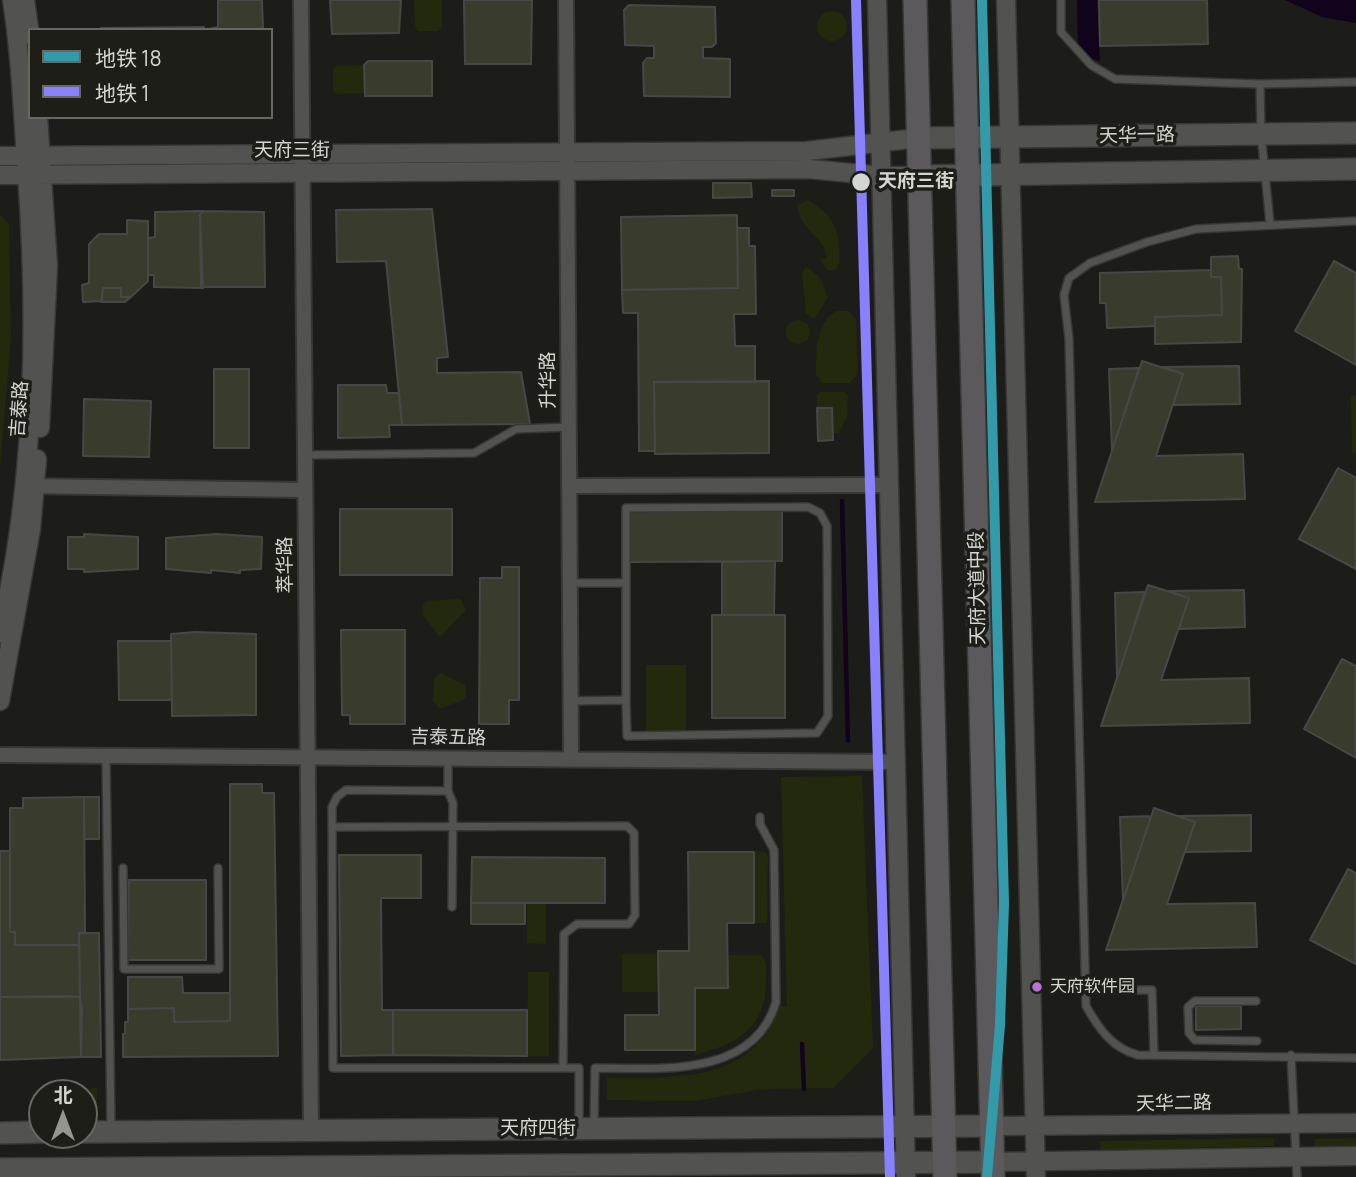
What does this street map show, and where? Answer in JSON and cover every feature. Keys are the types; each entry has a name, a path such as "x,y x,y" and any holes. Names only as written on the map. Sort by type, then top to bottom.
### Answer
{"main road":[{"path":"915,0 945,1170"},
{"name":"天府大道中段","path":"963,0 993,1170"},
{"name":"天华一路","path":"918,138 1356,133"},
{"path":"919,176 1356,169"},
{"name":"天府四街","path":"98,1132 992,1126"},
{"path":"0,1133 28,1132"},
{"name":"天府四街","path":"0,1169 52,1173 993,1170"}],"street":[{"name":"吉泰路","path":"12,0 28,117"},
{"path":"25,0 29,28"},
{"name":"萃华路","path":"301,0 311,1130"},
{"name":"升华路","path":"566,0 571,759"},
{"path":"877,0 906,1170"},
{"path":"1006,0 1036,1169"},
{"name":"吉泰路","path":"0,701 4,629 43,405 48,266 28,119"},
{"name":"吉泰路","path":"34,165 38,119"},
{"name":"天府三街","path":"0,156 34,165 302,163 567,152 807,151 918,138"},
{"name":"天府三街","path":"302,163 567,171 809,169 882,176 919,176"},
{"name":"天府三街","path":"0,175 34,165"},
{"path":"569,486 889,485"},
{"path":"29,486 305,490"},
{"name":"吉泰五路","path":"0,755 448,756 896,762"},
{"name":"天华二路","path":"992,1126 1356,1123"},
{"path":"993,1170 1356,1156"}],"lane":[{"path":"1061,0 1061,33 1091,65 1115,79 1260,84 1356,82"},
{"path":"1260,84 1261,134 1270,223"},
{"path":"1356,221 1270,223 1196,229 1147,242 1090,263 1069,278 1064,295 1069,339 1086,1006 1114,1044 1124,1051 1154,1055 1356,1058"},
{"path":"305,455 474,453 516,429 569,427"},
{"path":"808,507 820,513 827,526 828,716 817,733 626,736 626,700 626,508 808,507"},
{"path":"570,583 626,583"},
{"path":"571,701 626,700"},
{"path":"106,756 111,1132"},
{"path":"448,756 448,791 453,803 452,907"},
{"path":"448,791 346,790 337,797 332,807 333,1068 579,1068 587,1129"},
{"path":"587,1129 595,1068 707,1065 755,1036 772,1014 776,1002 774,850 760,824 760,817"},
{"path":"332,827 627,826 634,833 635,915 629,923 577,923 564,934 564,1068"},
{"path":"123,868 124,969 219,970 218,868"},
{"path":"1085,990 1152,990 1154,1055"},
{"path":"1256,1000 1195,1001 1188,1007 1189,1033 1195,1040 1257,1041"},
{"path":"1291,1055 1297,1177"}],"green space":[{"path":"414,0 442,0 442,26 438,31 418,31 415,26"},
{"path":"832,11 843,15 847,26 843,37 832,41 821,37 817,26 821,15"},
{"path":"364,65 364,93 336,94 333,91 333,69 336,66"},
{"path":"807,200 826,214 837,233 839,258 835,270 827,270 819,259 827,258 822,244 806,227 799,213 798,205"},
{"path":"0,215 9,224 11,337 0,468"},
{"path":"806,267 819,276 828,297 815,318 806,314 802,273"},
{"path":"836,311 848,311 856,319 858,374 850,383 822,383 816,374 818,339 824,323"},
{"path":"798,320 807,323 810,332 807,341 798,344 789,341 786,332 789,323"},
{"path":"820,392 845,392 848,396 847,417 839,433 833,433 832,408 817,408 817,395"},
{"path":"1356,395 1356,453 1352,453 1351,396"},
{"path":"461,600 466,610 440,637 422,614 423,604 427,601"},
{"path":"646,665 686,665 686,731 646,731"},
{"path":"440,673 465,685 465,699 440,709 433,701 434,679"},
{"path":"862,776 873,1048 833,1088 764,1089 694,1101 607,1100 607,1078 685,1076 708,1071 731,1063 750,1050 767,1032 780,1006 787,1006 781,777"},
{"path":"754,852 765,852 768,856 767,923 754,923"},
{"path":"527,903 546,903 546,944 527,943"},
{"path":"622,954 658,954 658,992 622,992"},
{"path":"728,955 762,955 764,958 766,982 761,1011 755,1022 736,1039 695,1055 695,988 728,988"},
{"path":"528,972 549,972 549,1056 527,1056"},
{"path":"1274,1138 1274,1146 1101,1150 1100,1141"},
{"path":"1356,1138 1356,1147 1315,1147 1315,1139"}],"shaded area":[{"path":"1077,0 1097,0 1100,61 1092,59 1078,46"},
{"path":"1285,0 1356,0 1356,23 1322,17"}],"building":[{"path":"218,0 262,0 263,28 213,28 218,27"},
{"path":"330,0 401,0 399,33 332,34"},
{"path":"464,0 532,0 531,64 465,64"},
{"path":"1099,0 1207,0 1208,44 1100,46"},
{"path":"629,5 715,7 716,43 712,47 703,47 703,58 730,59 730,97 644,96 643,63 647,58 654,58 654,46 625,45 624,10"},
{"path":"204,27 204,28 101,28"},
{"path":"368,61 432,61 432,96 365,96 364,65"},
{"path":"713,183 751,183 752,197 713,198"},
{"path":"772,190 794,190 794,196 772,196"},
{"path":"432,209 448,357 437,358 437,373 521,372 530,424 402,425 386,261 337,262 336,210"},
{"path":"203,211 264,212 265,287 201,287 200,215"},
{"path":"203,211 200,215 203,288 154,287 154,275 148,275 148,238 155,237 155,212"},
{"path":"737,215 738,288 622,290 621,217"},
{"path":"127,220 148,221 148,281 131,297 121,297 121,288 103,288 102,301 83,302 82,285 89,283 89,244 99,234 127,234"},
{"path":"737,228 749,228 749,246 755,246 756,314 734,314 735,346 755,346 755,382 654,382 655,451 639,451 638,313 623,313 622,290 738,288"},
{"path":"1238,256 1239,269 1242,269 1241,342 1155,344 1155,317 1222,315 1221,277 1211,277 1211,257"},
{"path":"1334,261 1356,273 1356,365 1295,331"},
{"path":"1211,270 1211,277 1221,277 1222,315 1155,317 1155,326 1107,328 1106,303 1100,303 1100,273"},
{"path":"103,288 121,288 121,297 131,297 125,302 101,302"},
{"path":"1142,361 1183,374 1156,456 1243,454 1245,499 1095,502"},
{"path":"1239,366 1240,404 1173,405 1183,374 1163,367"},
{"path":"1139,368 1112,451 1109,369"},
{"path":"214,369 249,369 249,448 214,448"},
{"path":"769,381 769,453 655,454 654,382"},
{"path":"338,385 386,385 387,393 399,393 402,425 389,425 390,437 338,438"},
{"path":"84,399 151,401 149,457 83,456"},
{"path":"817,408 832,408 833,440 818,441"},
{"path":"1338,468 1356,478 1356,569 1299,539"},
{"path":"340,509 452,509 452,575 340,575"},
{"path":"630,511 782,511 782,561 630,562"},
{"path":"84,534 138,537 138,569 84,572 84,569 68,569 68,537 84,537"},
{"path":"217,534 262,537 261,569 240,570 240,573 211,570 211,573 166,569 166,538"},
{"path":"775,561 774,615 722,615 722,562"},
{"path":"502,567 519,567 519,700 509,700 509,724 479,724 480,578 502,578"},
{"path":"1148,585 1189,598 1161,680 1249,678 1250,723 1101,726"},
{"path":"1244,590 1245,627 1179,629 1189,598 1168,591"},
{"path":"1145,592 1117,679 1115,593"},
{"path":"712,615 785,615 785,718 712,718"},
{"path":"341,630 405,630 405,724 350,724 350,715 342,715"},
{"path":"171,634 256,634 256,715 172,716"},
{"path":"118,641 171,641 172,700 119,700"},
{"path":"1342,659 1356,666 1356,758 1304,729"},
{"path":"230,784 262,784 262,793 274,793 278,1056 123,1057 123,1034 125,1022 128,1022 128,1009 174,1008 174,1022 230,1021"},
{"path":"84,797 85,933 79,933 79,945 15,945 15,932 10,932 10,808 23,808 23,798"},
{"path":"84,797 99,797 99,839 84,839"},
{"path":"1154,808 1195,822 1167,904 1255,903 1257,947 1106,950"},
{"path":"1251,815 1251,851 1185,852 1195,822 1177,816"},
{"path":"1151,816 1123,901 1120,817"},
{"path":"0,851 10,851 10,932 15,932 15,945 79,945 80,997 0,997"},
{"path":"688,852 754,852 754,923 727,923 728,988 695,988 695,1050 625,1050 625,1015 659,1015 658,951 689,951"},
{"path":"339,855 421,855 421,898 381,898 382,1010 393,1010 393,1055 341,1056"},
{"path":"472,857 605,858 605,903 471,903"},
{"path":"1348,869 1356,873 1356,964 1310,940"},
{"path":"129,880 206,880 206,960 128,960"},
{"path":"471,903 525,903 525,924 471,924"},
{"path":"79,933 99,933 101,1057 81,1057"},
{"path":"128,977 182,977 183,993 230,993 230,1021 174,1022 174,1008 128,1009"},
{"path":"0,997 80,997 81,1057 0,1060"},
{"path":"1196,1006 1241,1006 1241,1029 1196,1030"},
{"path":"393,1010 527,1010 527,1056 393,1055"}],"waterway":[{"path":"842,501 848,741"},
{"path":"802,1044 804,1089"}],"metro line":[{"name":"1","path":"856,0 890,1177"},
{"name":"18","path":"982,0 1004,903 1000,1025 987,1177"}],"place":[{"name":"天府三街","path":"861,182"},
{"name":"天府软件园","path":"1037,987"}]}
